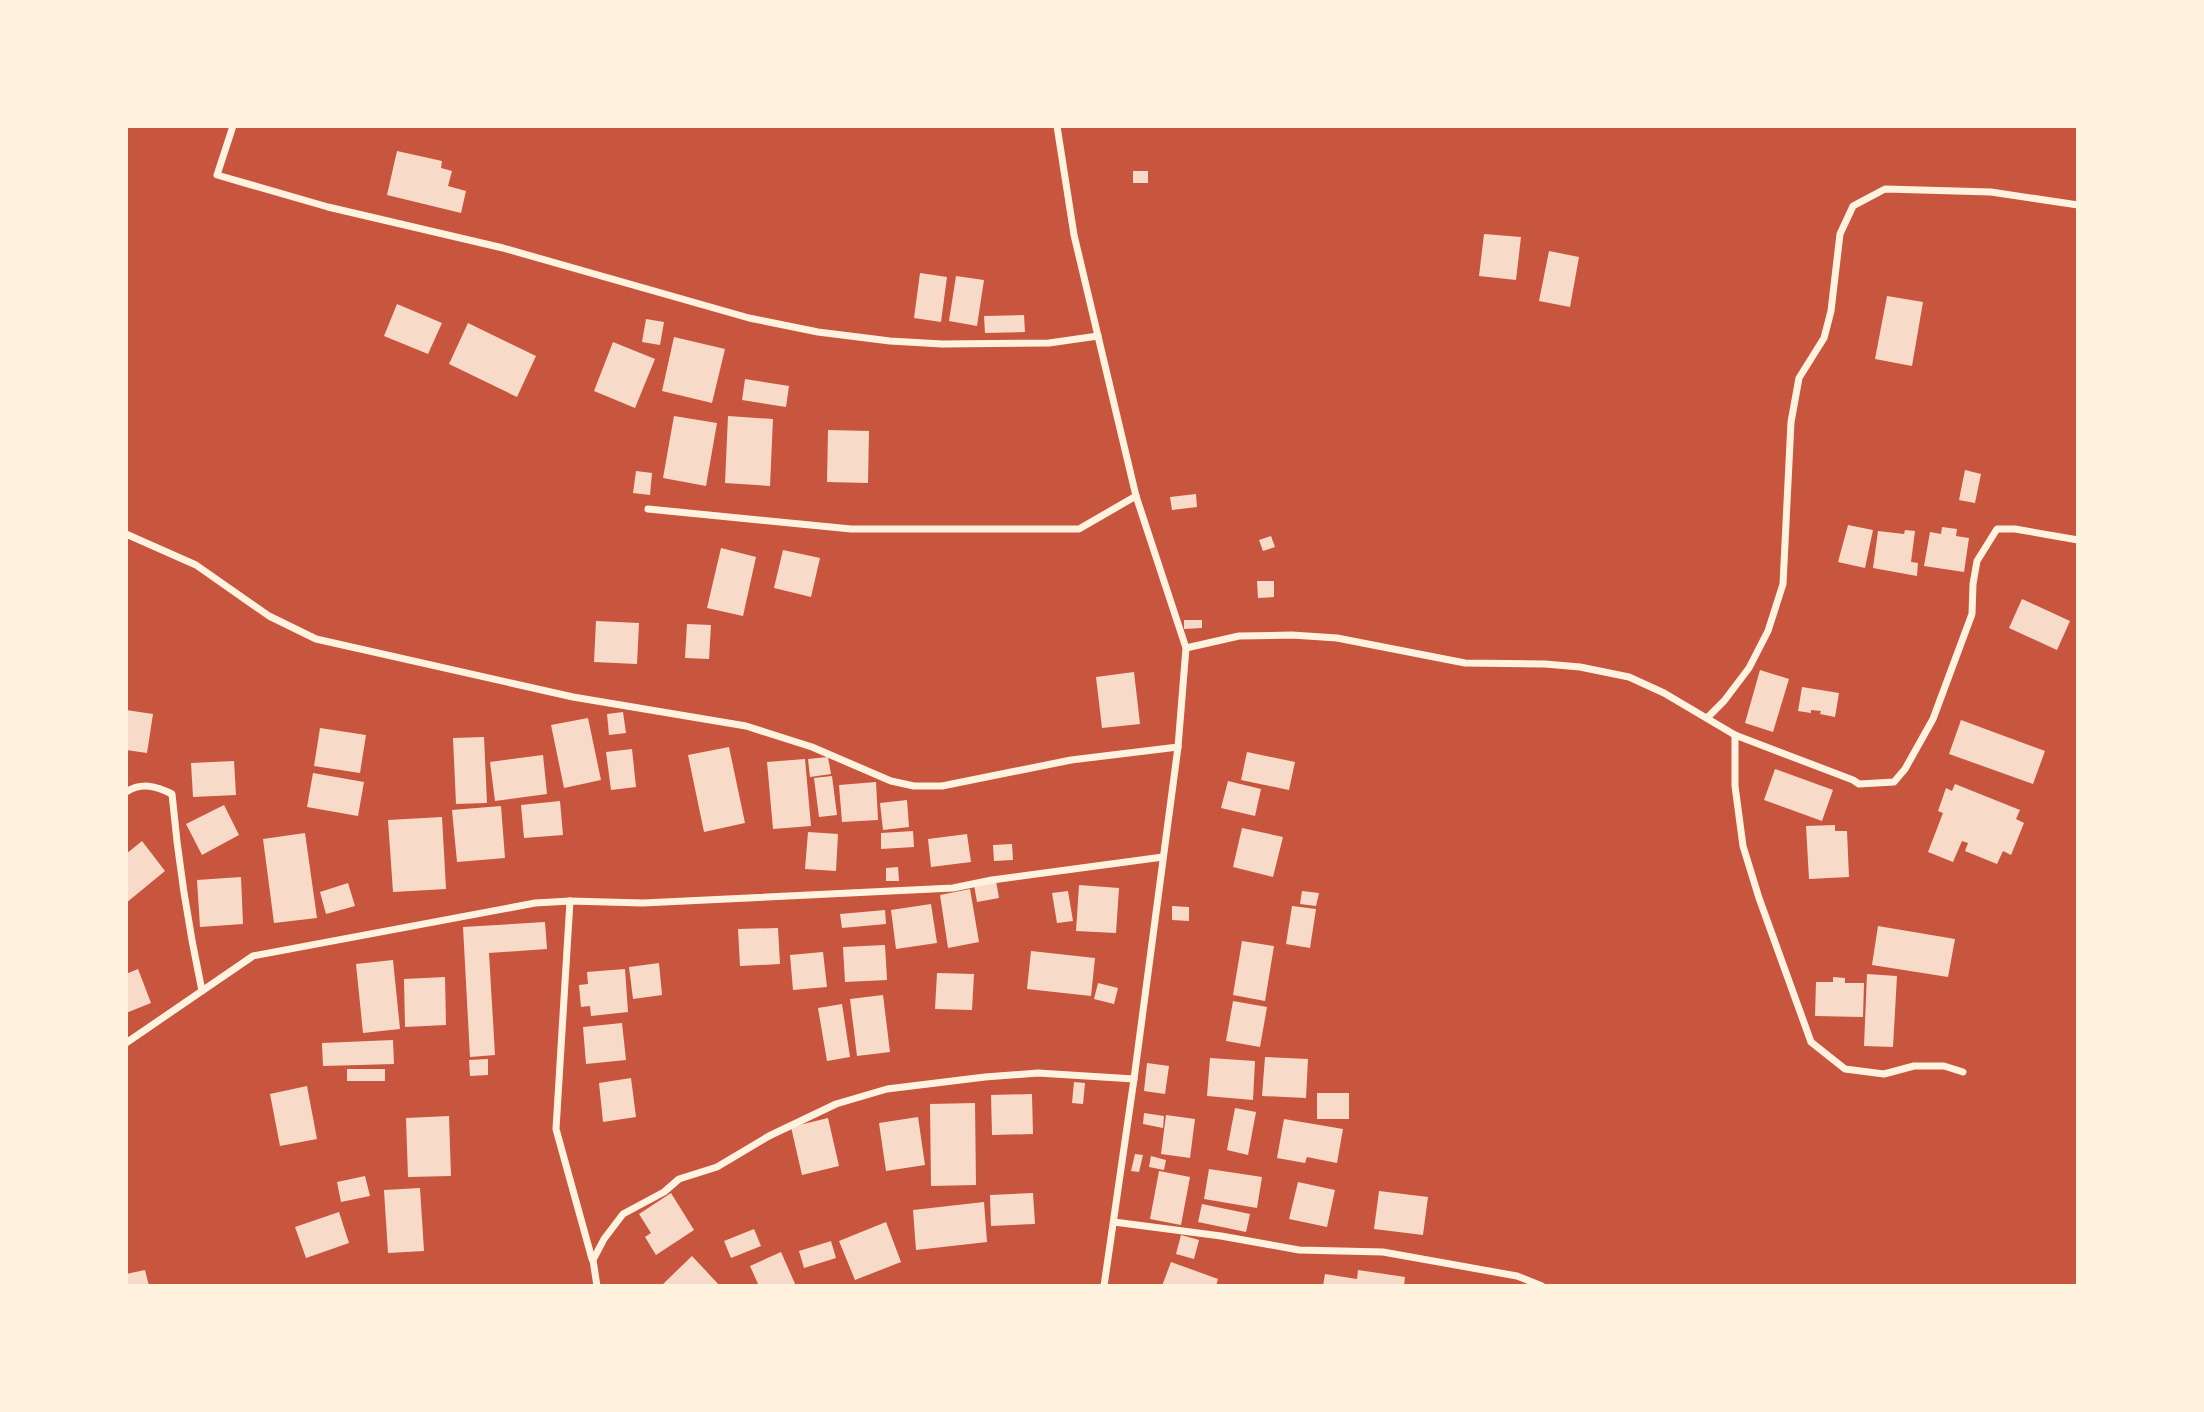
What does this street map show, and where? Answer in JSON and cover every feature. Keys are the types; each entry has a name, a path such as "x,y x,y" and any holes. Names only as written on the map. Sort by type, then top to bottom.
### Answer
{"street":[{"path":"233,126 217,175 328,207 503,248 749,318 818,332 942,344 1049,343 1098,336"},
{"path":"1057,126 1073,235 1136,496 1186,648 1178,747 1104,1286"},
{"path":"1707,718 1749,668 1768,631 1783,584 1790,422 1799,378 1824,338 1831,311 1840,234 1853,206 1885,189 1991,192 2078,205"},
{"path":"648,509 851,529 1079,529 1136,496"},
{"path":"1186,648 1239,636 1292,635 1337,638 1465,663 1580,667 1629,677 1735,735 1859,784 1894,782 1905,769 1933,719 1972,614 1977,562 1997,529 2015,529 2078,540"},
{"path":"126,534 196,565 269,616 316,639 573,697 746,726 812,747 891,780 914,786 942,786 1071,760 1178,747"},
{"path":"1735,735 1735,786 1743,846 1811,1042 1845,1069 1884,1074 1914,1066 1944,1066 1963,1072"},
{"path":"126,793 133,788 156,786 172,794 179,866 202,991"},
{"path":"126,1043 253,956 535,903 643,903 953,888 992,880 1163,857"},
{"path":"570,901 556,1129 593,1260 597,1286"},
{"path":"593,1260 604,1238 622,1214 664,1192 679,1178 717,1167 769,1136 836,1104 887,1088 985,1077 1038,1073 1134,1079"},
{"path":"1114,1222 1299,1250 1383,1252 1517,1276 1542,1286"}],"building":[{"path":"397,151 442,161 441,168 452,171 448,186 466,191 461,213 387,195"},
{"path":"1133,171 1148,171 1148,183 1133,183"},
{"path":"1484,234 1521,237 1516,280 1479,276"},
{"path":"1549,251 1579,257 1570,307 1539,301"},
{"path":"920,273 947,277 941,322 914,318"},
{"path":"956,276 984,280 977,326 949,321"},
{"path":"1887,296 1923,302 1912,366 1875,359"},
{"path":"397,304 442,323 428,354 384,336"},
{"path":"1024,315 1025,332 985,333 984,316"},
{"path":"646,319 664,322 660,345 642,342"},
{"path":"468,323 536,356 517,397 449,364"},
{"path":"674,337 725,349 712,403 662,391"},
{"path":"613,342 655,359 635,408 594,391"},
{"path":"745,379 789,386 786,407 742,400"},
{"path":"674,416 717,423 706,486 663,478"},
{"path":"728,416 773,419 770,486 725,483"},
{"path":"828,430 869,431 868,483 827,482"},
{"path":"1965,470 1981,474 1975,503 1959,500"},
{"path":"636,471 652,473 650,495 633,493"},
{"path":"1196,494 1197,507 1172,510 1170,497"},
{"path":"1848,525 1873,530 1865,568 1838,562"},
{"path":"1942,527 1957,529 1956,536 1969,538 1964,572 1924,566 1930,532 1941,534"},
{"path":"1905,530 1915,531 1911,562 1918,563 1917,576 1873,568 1878,531 1904,534"},
{"path":"1271,536 1275,547 1263,551 1259,540"},
{"path":"721,548 756,557 743,616 707,608"},
{"path":"783,550 820,558 811,597 774,588"},
{"path":"1257,581 1274,581 1274,597 1258,598"},
{"path":"2022,599 2070,621 2057,650 2009,628"},
{"path":"1184,620 1202,620 1202,628 1184,629"},
{"path":"596,621 639,623 637,664 594,662"},
{"path":"687,624 711,625 709,659 685,658"},
{"path":"1760,670 1789,679 1773,732 1745,723"},
{"path":"1134,672 1140,724 1102,728 1096,677"},
{"path":"1802,687 1839,693 1835,717 1820,714 1821,711 1798,711"},
{"path":"126,710 153,714 147,753 126,750"},
{"path":"623,712 626,733 609,735 607,714"},
{"path":"588,718 601,780 564,788 551,725"},
{"path":"1961,720 2045,751 2033,784 1949,754"},
{"path":"320,728 366,735 360,773 314,766"},
{"path":"484,737 487,803 456,804 453,738"},
{"path":"729,747 745,823 704,832 688,755"},
{"path":"632,749 636,787 611,790 606,752"},
{"path":"1247,752 1295,762 1289,790 1241,780"},
{"path":"543,755 547,794 495,801 490,762"},
{"path":"828,757 831,774 810,777 808,759"},
{"path":"805,759 811,826 773,829 767,762"},
{"path":"234,761 236,795 193,797 191,763"},
{"path":"1775,769 1833,790 1822,821 1764,800"},
{"path":"313,773 364,782 358,816 307,807"},
{"path":"832,776 837,815 819,817 814,778"},
{"path":"1228,781 1261,789 1255,816 1221,808"},
{"path":"876,782 878,820 842,822 839,785"},
{"path":"1955,784 2020,810 2016,819 2024,823 2011,855 2003,851 1997,864 1965,851 1968,843 1962,841 1953,862 1928,852 1943,813 1938,811 1946,788 1952,791"},
{"path":"907,800 909,827 883,830 880,803"},
{"path":"560,801 563,835 524,838 521,805"},
{"path":"224,805 239,835 202,855 186,824"},
{"path":"501,806 505,858 457,862 452,810"},
{"path":"442,817 446,889 393,892 388,820"},
{"path":"1835,825 1835,831 1847,831 1849,877 1809,879 1806,826"},
{"path":"1242,828 1283,837 1273,877 1233,867"},
{"path":"913,831 914,847 881,849 881,833"},
{"path":"808,832 838,834 836,871 805,869"},
{"path":"305,833 317,918 274,923 263,839"},
{"path":"967,834 971,862 931,867 928,839"},
{"path":"142,841 165,871 126,903 126,854"},
{"path":"1012,844 1013,860 994,861 993,845"},
{"path":"898,867 899,881 886,881 886,868"},
{"path":"241,877 243,924 200,927 197,880"},
{"path":"996,881 999,898 977,902 974,885"},
{"path":"348,883 355,906 326,914 320,892"},
{"path":"1079,885 1119,888 1116,933 1076,931"},
{"path":"970,889 979,942 948,948 940,895"},
{"path":"1068,891 1073,921 1057,923 1052,893"},
{"path":"1302,891 1319,893 1316,906 1300,904"},
{"path":"931,904 937,943 896,949 891,910"},
{"path":"1172,906 1189,907 1189,921 1172,920"},
{"path":"1292,906 1316,909 1310,948 1286,944"},
{"path":"885,910 886,924 842,928 840,914"},
{"path":"545,922 547,949 489,953 495,1055 470,1057 463,927"},
{"path":"1878,926 1955,939 1948,977 1872,965"},
{"path":"778,928 780,964 740,966 738,929"},
{"path":"1242,941 1274,946 1265,1001 1233,995"},
{"path":"885,945 887,980 845,982 843,947"},
{"path":"1031,951 1095,958 1091,996 1027,989"},
{"path":"823,952 827,987 793,990 790,955"},
{"path":"393,960 400,1029 363,1033 356,964"},
{"path":"659,963 662,995 633,999 629,967"},
{"path":"138,969 151,1003 126,1013 126,974"},
{"path":"625,969 628,1012 591,1016 590,1006 581,1007 579,985 588,984 587,972"},
{"path":"937,973 974,974 972,1010 935,1009"},
{"path":"1867,974 1897,976 1893,1047 1864,1046"},
{"path":"445,977 446,1025 405,1027 404,979"},
{"path":"1833,977 1845,978 1845,983 1864,983 1863,1017 1815,1016 1816,982 1833,982"},
{"path":"1098,983 1118,988 1114,1004 1094,999"},
{"path":"883,995 890,1052 857,1056 850,999"},
{"path":"1233,1001 1267,1007 1260,1047 1226,1041"},
{"path":"842,1004 850,1057 827,1061 818,1008"},
{"path":"622,1023 626,1060 586,1064 583,1027"},
{"path":"393,1040 394,1064 323,1066 322,1043"},
{"path":"1265,1057 1308,1059 1306,1098 1262,1096"},
{"path":"1210,1058 1255,1061 1253,1100 1207,1096"},
{"path":"488,1059 488,1075 470,1076 469,1060"},
{"path":"1147,1063 1169,1066 1165,1094 1144,1091"},
{"path":"347,1069 385,1069 385,1081 347,1081"},
{"path":"631,1078 636,1117 603,1122 599,1083"},
{"path":"1074,1082 1085,1083 1083,1104 1072,1103"},
{"path":"307,1086 317,1139 280,1146 270,1094"},
{"path":"1317,1093 1349,1093 1349,1119 1317,1119"},
{"path":"1032,1094 1033,1134 992,1135 991,1095"},
{"path":"975,1103 976,1185 931,1186 930,1104"},
{"path":"1235,1108 1256,1112 1248,1155 1227,1150"},
{"path":"1144,1113 1164,1116 1163,1128 1143,1124"},
{"path":"1166,1115 1195,1119 1190,1158 1161,1154"},
{"path":"449,1116 451,1176 408,1177 406,1118"},
{"path":"918,1117 925,1165 886,1171 879,1123"},
{"path":"828,1118 839,1166 802,1175 791,1127"},
{"path":"1284,1119 1343,1129 1337,1163 1307,1157 1305,1163 1277,1158"},
{"path":"1135,1154 1143,1155 1139,1172 1131,1171"},
{"path":"1151,1156 1166,1160 1164,1170 1149,1167"},
{"path":"1209,1169 1262,1177 1257,1208 1204,1199"},
{"path":"1159,1171 1190,1177 1181,1225 1150,1219"},
{"path":"365,1176 370,1196 341,1202 337,1182"},
{"path":"1298,1182 1335,1190 1327,1227 1289,1219"},
{"path":"420,1188 424,1251 388,1253 384,1190"},
{"path":"1379,1191 1428,1197 1423,1235 1374,1229"},
{"path":"671,1193 694,1230 656,1255 645,1237 651,1233 639,1214"},
{"path":"1033,1193 1035,1224 991,1226 990,1195"},
{"path":"984,1202 987,1242 916,1250 913,1210"},
{"path":"1202,1204 1250,1214 1246,1232 1198,1222"},
{"path":"339,1212 349,1243 306,1258 295,1227"},
{"path":"886,1222 901,1262 855,1280 839,1241"},
{"path":"754,1229 761,1246 731,1258 724,1241"},
{"path":"1181,1235 1199,1240 1194,1259 1176,1254"},
{"path":"831,1241 836,1258 804,1268 799,1251"},
{"path":"781,1252 796,1286 759,1286 750,1266"},
{"path":"692,1256 720,1286 662,1285"},
{"path":"1171,1262 1218,1279 1216,1286 1162,1286"},
{"path":"145,1270 149,1286 126,1286 126,1274"},
{"path":"1358,1270 1405,1277 1404,1286 1323,1286 1325,1274 1357,1279"}]}
